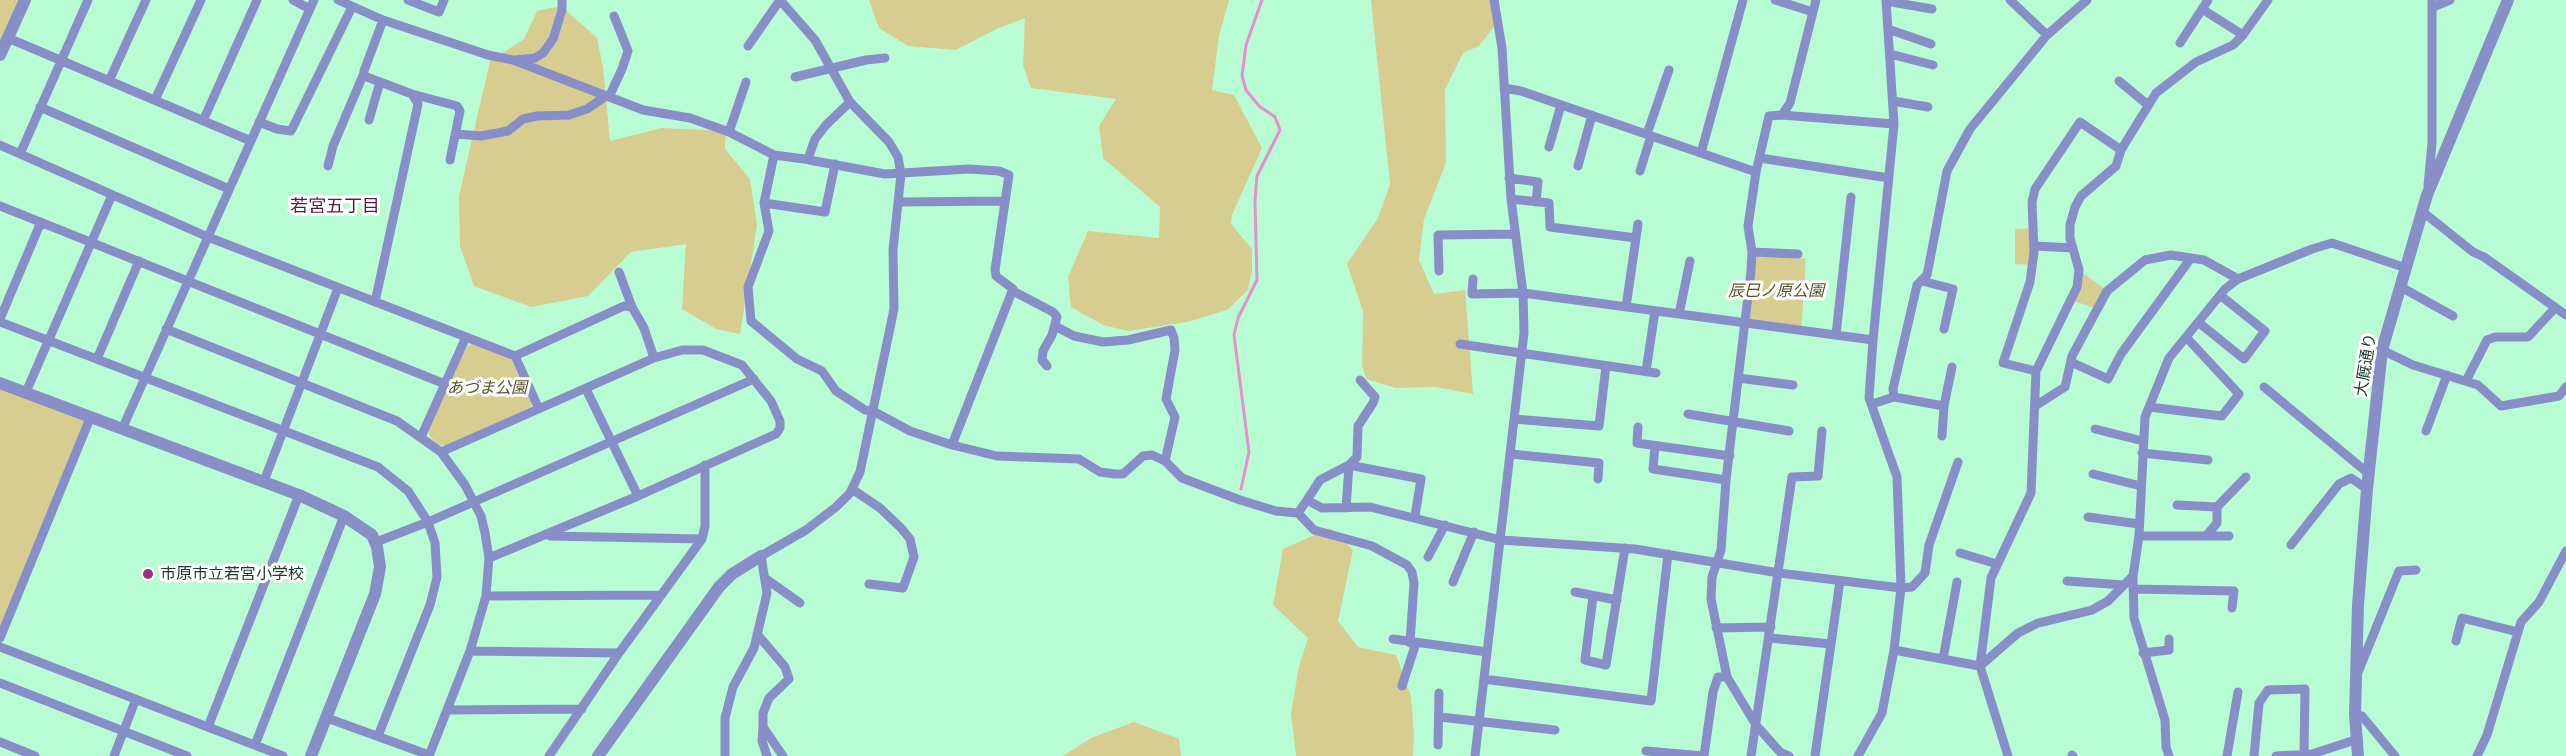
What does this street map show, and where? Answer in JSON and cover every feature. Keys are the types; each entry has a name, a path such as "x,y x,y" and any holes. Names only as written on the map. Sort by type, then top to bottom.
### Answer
{"street":[{"path":"0,55 25,0"},
{"path":"20,154 88,0"},
{"path":"109,81 146,0"},
{"path":"155,100 201,0"},
{"path":"203,121 257,0"},
{"path":"123,427 312,4 293,0"},
{"path":"338,0 383,20 488,55 513,60 643,110 690,118 729,132 774,155 885,174 969,169 999,171 1009,175 996,276 1010,285 1013,291 1053,312 1057,317 1055,327 1043,351 1042,360 1047,366"},
{"path":"408,0 439,12 444,0"},
{"path":"513,60 535,58 543,53 553,39 562,10 562,0"},
{"path":"598,756 719,587 732,574 813,524 836,507 852,489 860,472 873,411 894,309 893,250 902,174 898,157 890,142 850,102 815,40 780,0 748,46"},
{"path":"1475,756 1524,333 1523,292 1510,199 1502,48 1494,0"},
{"path":"1701,153 1743,0"},
{"path":"1775,0 1813,12"},
{"path":"1782,115 1790,103 1816,0"},
{"path":"1858,756 1882,713 1894,650 1900,588 1897,477 1869,398 1894,124 1886,0 1932,9"},
{"path":"2010,0 2047,35"},
{"path":"1894,397 1893,389 1917,285 1927,275 1947,171 1970,129 2047,35 2087,0"},
{"path":"2180,43 2208,0"},
{"path":"2008,756 1980,666 1991,578 2031,494 2036,371 2077,287 2079,270 2070,225 2075,207 2081,195 2116,166 2121,150 2156,93 2196,62 2233,45 2268,0"},
{"path":"2427,195 2432,143 2433,4 2450,0"},
{"name":"大厩通り","path":"2358,756 2355,740 2355,715 2358,605 2367,489 2382,350 2427,195 2508,0"},
{"path":"259,122 277,129 291,131 352,7"},
{"path":"2202,9 2243,35"},
{"path":"456,134 481,136 508,131 523,119 569,115 587,109 607,96 622,69 628,51 614,16"},
{"path":"328,166 333,146 364,73 383,20"},
{"path":"1888,29 1931,44"},
{"path":"8,38 251,141"},
{"path":"1890,54 1933,64"},
{"path":"795,77 866,60 885,58"},
{"path":"1641,171 1649,135 1669,70"},
{"path":"364,73 364,76 412,94 456,106 460,111 460,116 450,160"},
{"path":"2119,81 2148,105"},
{"path":"369,120 380,82"},
{"path":"729,132 746,82"},
{"path":"1504,88 1521,91 1756,172"},
{"path":"375,302 418,104 412,94"},
{"path":"1893,101 1928,107"},
{"path":"808,159 815,139 850,102"},
{"path":"1549,147 1561,105"},
{"path":"40,107 229,189"},
{"path":"1578,166 1592,115"},
{"path":"1786,755 1756,724 1727,677 1711,599 1712,578 1721,550 1726,480 1752,252 1748,226 1756,172 1769,116 1782,115 1894,124"},
{"path":"2036,371 2002,363 2030,282 2034,246 2032,202 2035,189 2079,122 2121,150"},
{"path":"0,145 208,237 515,356 539,409"},
{"path":"774,155 764,203 769,231 748,287 751,321 761,332 797,359 822,370 836,391 847,399 910,431 952,445 997,456 1079,459 1100,472 1115,474 1123,474 1143,456 1152,454 1165,461 1182,478 1276,511 1298,513 1314,530 1372,546 1407,565 1412,572 1414,583 1413,643 1402,686"},
{"path":"1760,158 1889,178"},
{"path":"764,203 825,212 834,164"},
{"path":"1509,178 1538,182 1536,202"},
{"path":"26,392 112,195"},
{"path":"1836,335 1851,197"},
{"path":"1510,199 1549,203 1550,227 1636,238"},
{"path":"898,202 1005,201"},
{"path":"0,206 445,384"},
{"path":"2423,212 2472,252 2484,257 2566,315"},
{"path":"41,222 0,321 378,467 408,491 428,522 435,543 437,577 430,605 378,736"},
{"path":"1626,307 1638,224"},
{"path":"1439,271 1438,235 1515,234"},
{"path":"2169,756 2166,747 2165,720 2143,653 2129,587 2133,576 2139,536 2142,441 2149,407 2166,364 2220,295 2238,279 2312,249 2332,243 2406,268"},
{"path":"2034,246 2073,248"},
{"path":"1752,252 1797,254"},
{"path":"2036,406 2065,387 2071,362 2107,291 2145,260 2171,255 2204,260 2238,279"},
{"path":"2071,362 2108,379 2121,354 2192,258"},
{"path":"97,359 139,261"},
{"path":"1679,314 1690,261"},
{"path":"620,272 654,358"},
{"path":"1473,279 1472,294 1523,292 1873,340"},
{"path":"1922,281 1953,288 1944,329"},
{"path":"2401,287 2453,316"},
{"path":"264,481 338,288"},
{"path":"952,445 1013,291"},
{"path":"2198,322 2244,359 2265,330 2220,295"},
{"path":"515,356 624,306 632,307"},
{"path":"2466,381 2487,340 2495,337 2528,337 2555,308"},
{"path":"1460,344 1651,372 1655,311"},
{"path":"1055,327 1074,336 1102,342 1128,340 1171,330 1175,350 1166,399 1175,417 1165,461"},
{"path":"166,329 302,381 396,421 421,436 441,452 474,501 481,516 489,558 486,596 470,651 429,756 327,718"},
{"path":"421,436 466,337"},
{"path":"2149,407 2222,416 2239,394 2186,337"},
{"path":"441,452 654,358 682,350 703,350 742,365 771,401 780,428 776,434 638,496 489,558"},
{"path":"2382,350 2413,365 2478,385 2500,406 2559,396 2566,387"},
{"path":"1515,418 1599,426 1606,366"},
{"path":"1942,436 1944,406 1952,367"},
{"path":"2426,431 2447,375"},
{"path":"1738,378 1793,385"},
{"path":"376,542 428,522 754,379"},
{"path":"1346,508 1349,465 1358,451 1358,426 1374,403 1375,397 1360,380"},
{"path":"0,383 123,427 299,495 344,516 372,534 381,567 375,594 311,756"},
{"path":"2264,387 2369,474"},
{"path":"586,389 638,496"},
{"path":"1872,404 1894,397 1944,406"},
{"path":"1688,414 1789,431"},
{"path":"0,638 91,416"},
{"path":"1638,427 1636,443 1730,456"},
{"path":"2095,429 2142,441"},
{"path":"1751,756 1792,477 1818,476 1822,431"},
{"path":"1655,446 1653,469 1726,480"},
{"path":"2142,453 2208,460"},
{"path":"1510,454 1599,463 1598,478"},
{"path":"1307,500 1322,508 1370,507 1415,516 1501,540 1625,548 1779,573 1900,588 1912,587 1925,573 1929,545 1958,462"},
{"path":"549,756 619,653 702,539 705,525 705,465"},
{"path":"1298,513 1320,480 1349,465 1421,480 1415,516"},
{"path":"2092,474 2140,486"},
{"path":"2206,536 2217,523 2217,507 2246,477"},
{"path":"2291,545 2339,484 2351,478 2367,489"},
{"path":"852,489 880,508 901,528 910,539 914,556 903,588 869,584"},
{"path":"208,727 299,495"},
{"path":"2177,505 2217,507"},
{"path":"255,746 344,516"},
{"path":"2088,517 2139,524"},
{"path":"1428,557 1445,525"},
{"path":"1453,582 1474,532"},
{"path":"545,536 702,539"},
{"path":"2139,536 2229,536"},
{"path":"1593,597 1585,660 1606,665 1625,548"},
{"path":"2477,756 2487,735 2521,622 2539,602 2566,551"},
{"path":"1960,553 1997,564"},
{"path":"1484,678 1651,700 1668,554"},
{"path":"725,756 725,718 733,687 748,661 767,593 761,556"},
{"path":"2356,678 2399,571 2416,570"},
{"path":"766,579 800,603"},
{"path":"1815,756 1840,581"},
{"path":"2067,581 2129,587 2234,591 2232,608"},
{"path":"1943,659 1957,582"},
{"path":"1980,666 2018,633 2038,623 2092,610 2129,587"},
{"path":"1575,592 1617,600"},
{"path":"486,596 661,596"},
{"path":"2456,641 2462,618 2518,632"},
{"path":"1716,628 1771,627"},
{"path":"757,634 785,667 789,679 765,706 762,741 767,756"},
{"path":"1770,638 1831,644"},
{"path":"1393,639 1487,652"},
{"path":"2143,653 2169,650 2169,639"},
{"path":"0,647 283,756"},
{"path":"1894,650 1980,666"},
{"path":"470,651 619,653"},
{"path":"1646,751 1704,756 1713,692 1718,677 1727,677"},
{"path":"0,682 187,756"},
{"path":"2254,756 2259,703 2268,690 2305,689 2302,755"},
{"path":"2227,756 2238,692"},
{"path":"1438,745 1439,693"},
{"path":"114,756 136,699"},
{"path":"447,710 582,709"},
{"path":"2355,715 2362,716 2395,756"},
{"path":"1440,717 1555,730"},
{"path":"763,727 783,756"},
{"path":"2276,756 2302,755 2355,740"},
{"path":"0,742 35,756"}],"green space":[{"path":"0,0 25,0 0,54"},
{"path":"869,0 1229,0 1219,36 1212,90 1234,95 1262,148 1232,215 1231,224 1252,249 1252,271 1248,290 1227,310 1187,322 1128,331 1103,325 1071,307 1068,277 1088,231 1159,238 1160,207 1103,158 1099,126 1116,99 1031,88 1023,66 1025,18 996,29 956,50 908,46 879,28"},
{"path":"1371,0 1499,0 1496,24 1479,46 1463,53 1445,89 1446,163 1424,219 1419,260 1434,294 1465,290 1473,394 1436,387 1396,388 1366,379 1362,365 1363,311 1347,264 1378,218 1390,184"},
{"path":"561,6 597,38 603,67 610,141 662,128 726,131 725,149 750,179 757,225 740,334 716,329 682,309 686,244 631,252 588,296 531,307 474,286 460,246 459,196 490,61 524,39 537,11"},
{"path":"2033,228 2032,265 2015,264 2015,229"},
{"name":"辰巳ノ原公園","path":"1752,252 1806,259 1801,331 1744,323"},
{"path":"2079,270 2107,291 2097,309 2071,300"},
{"name":"あづま公園","path":"472,344 511,359 532,405 530,408 445,446 438,444 430,437 428,430 467,346"},
{"path":"0,383 91,416 0,638"},
{"path":"1330,528 1353,550 1338,621 1358,647 1396,655 1411,696 1413,756 1296,756 1291,714 1299,666 1308,638 1273,605 1283,549"},
{"path":"1134,722 1179,739 1181,756 1063,756 1091,738"}],"waterway":[{"path":"1241,489 1249,452 1234,335 1238,318 1257,280 1255,201 1257,176 1280,130 1275,117 1259,106 1246,90 1242,76 1246,45 1262,0"}],"place":[{"name":"市原市立若宮小学校","path":"148,574"}],"district":[{"name":"若宮五丁目","path":"335,206"}]}
